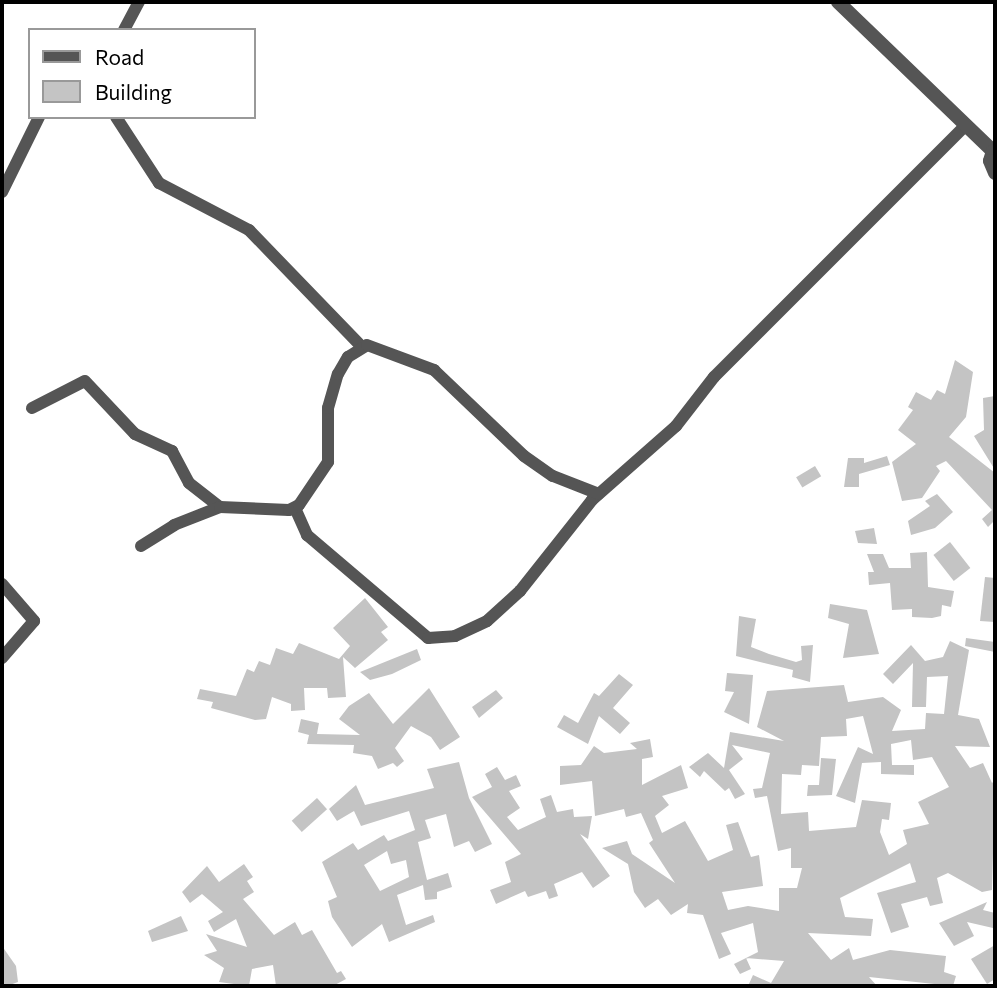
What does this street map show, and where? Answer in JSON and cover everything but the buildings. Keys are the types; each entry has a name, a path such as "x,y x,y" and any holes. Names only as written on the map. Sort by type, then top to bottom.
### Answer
{"street":[{"path":"125,28 139,2"},
{"path":"838,2 966,125 994,159"},
{"path":"2,192 38,119"},
{"path":"117,119 159,183 249,230 362,347"},
{"path":"295,508 307,535 422,635 436,639 494,616 599,494 676,426 714,377 966,125"},
{"path":"295,508 328,462 329,399 342,364 362,347 385,348 434,370 524,456 553,476 599,494"},
{"path":"32,408 85,381 135,434 172,451 189,483 220,507"},
{"path":"141,547 174,525 220,507 295,508"},
{"path":"2,584 34,621 2,658"}]}
